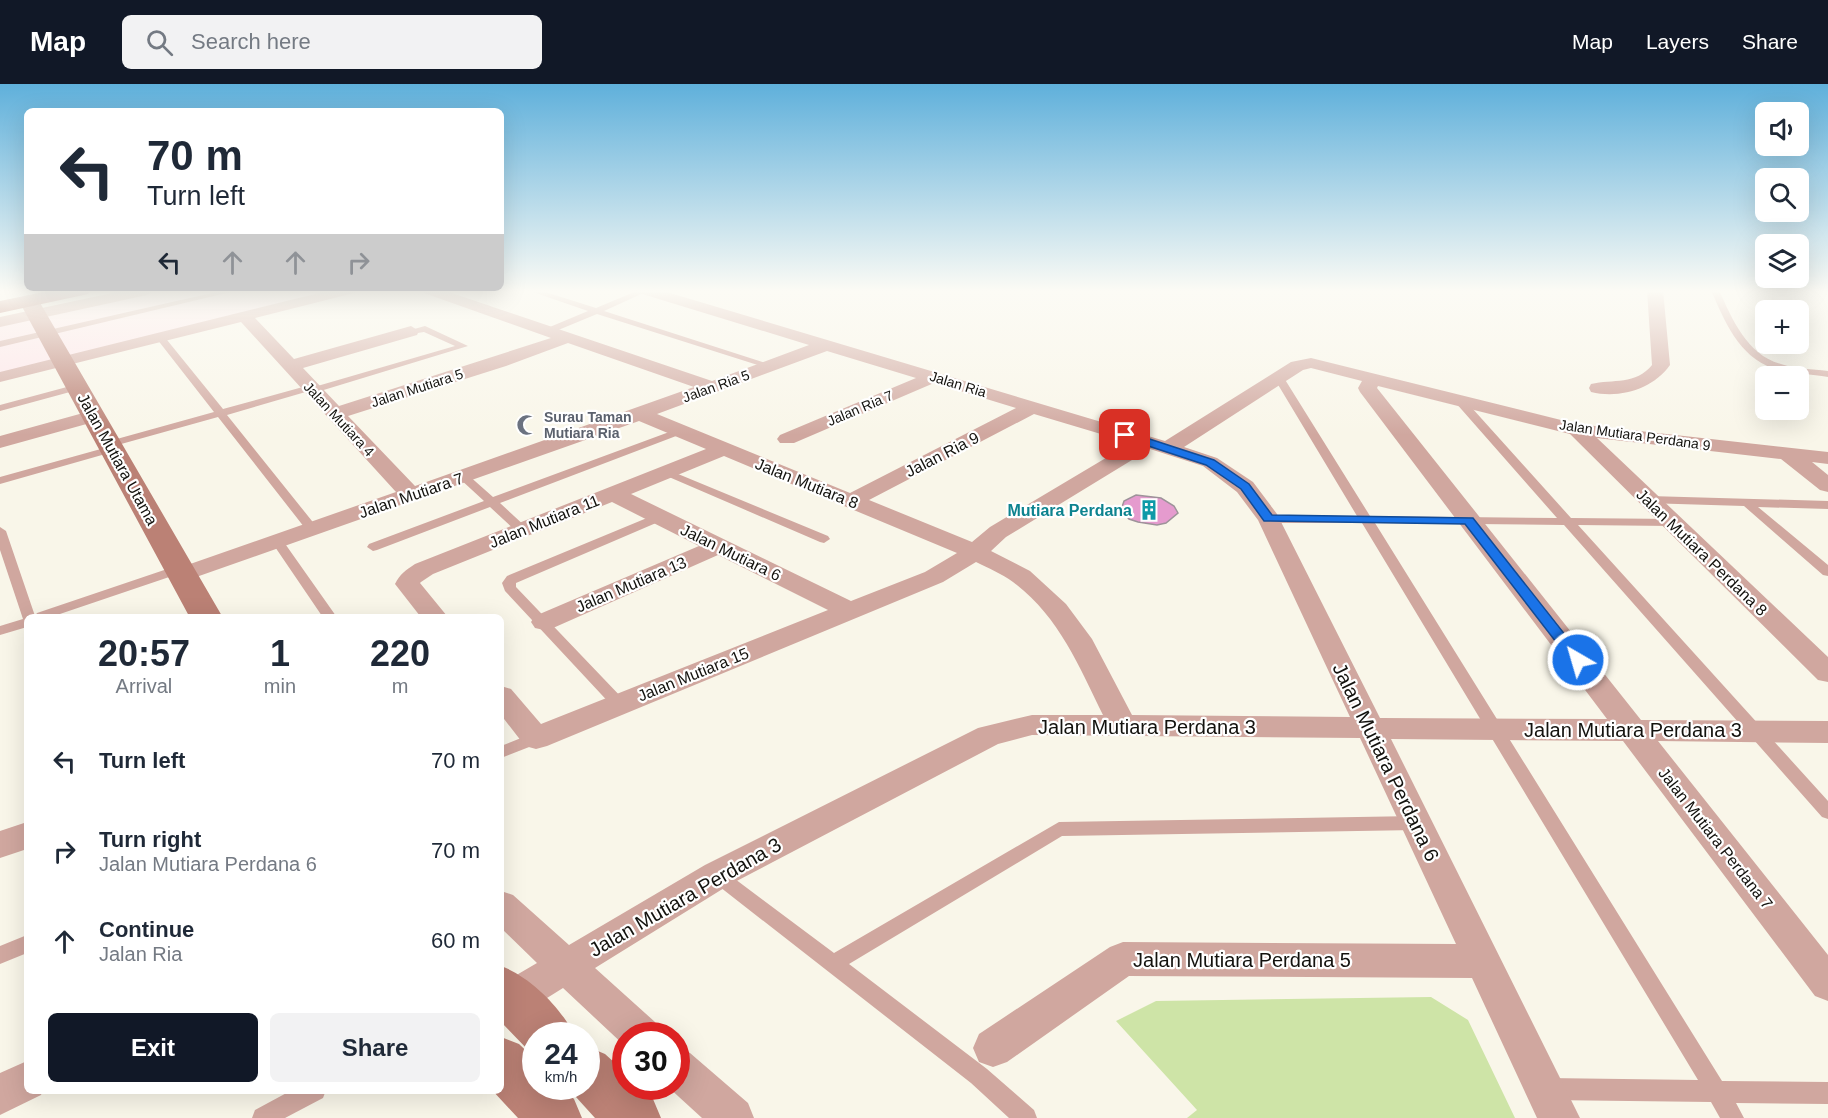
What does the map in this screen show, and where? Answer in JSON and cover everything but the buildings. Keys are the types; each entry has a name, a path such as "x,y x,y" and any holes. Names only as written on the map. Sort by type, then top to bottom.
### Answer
{"street":[{"name":"Jalan Mutiara Utama","path":"53,338 63,361 205,614"},
{"path":"0,377 155,338"},
{"name":"Jalan Mutiara 4","path":"265,338 411,495"},
{"path":"291,366 386,338"},
{"name":"Jalan Mutiara 5","path":"335,414 500,362 566,338"},
{"path":"568,338 711,387"},
{"name":"Jalan Ria","path":"804,338 1158,445"},
{"path":"1598,388 1635,385 1657,374 1661,365 1659,338"},
{"name":"Jalan Ria 5","path":"640,414 826,345"},
{"name":"Jalan Mutiara Perdana 9","path":"1158,445 1297,366 1311,363 1577,430 1828,458"},
{"name":"Jalan Ria 7","path":"787,440 933,377"},
{"name":"Jalan Mutiara Perdana 7","path":"1374,379 1367,388 1828,984"},
{"name":"Jalan Ria 9","path":"851,501 1033,407"},
{"name":"Jalan Mutiara 8","path":"640,414 975,552 1021,576 1057,610 1079,639 1123,726"},
{"name":"Jalan Mutiara 7","path":"181,572 411,495 640,414"},
{"path":"0,442 94,416"},
{"name":"Jalan Mutiara Perdana 8","path":"1577,430 1828,674"},
{"name":"Jalan Mutiara Perdana 6","path":"1158,445 1210,462 1245,487 1269,519 1559,1118"},
{"name":"Jalan Mutiara 15","path":"536,738 934,577 975,552 998,532 1158,445"},
{"name":"Jalan Mutiara 11","path":"432,614 407,584 411,577 424,569 724,449"},
{"path":"1786,453 1828,485"},
{"name":"Jalan Mutiara 6","path":"613,494 850,610"},
{"name":"Jalan Mutiara 13","path":"544,622 719,546"},
{"path":"504,700 536,738"},
{"name":"Jalan Mutiara Perdana 3","path":"504,997 565,966 717,875 989,736 1032,725 1828,732"},
{"path":"0,845 24,836"},
{"path":"504,909 627,1022"},
{"name":"Jalan Mutiara Perdana 5","path":"993,1048 1123,959 1483,961"},
{"path":"504,997 533,1022"},
{"path":"504,1065 555,1118"},
{"path":"690,1080 733,1118"},
{"path":"0,1094 24,1082"},
{"path":"600,1085 634,1118"}],"lane":[{"path":"161,338 312,529"},
{"path":"0,481 220,413 463,346 446,338"},
{"path":"683,338 770,366"},
{"path":"1742,338 1766,362 1828,374"},
{"path":"1279,378 1733,1118"},
{"path":"0,408 78,387"},
{"path":"1459,400 1828,812"},
{"path":"373,547 680,431"},
{"path":"666,472 824,539"},
{"path":"463,476 522,530"},
{"path":"1649,500 1828,505"},
{"path":"1746,503 1828,572"},
{"path":"619,704 510,588 509,583 512,579 659,517"},
{"path":"1269,519 1672,522"},
{"path":"0,531 27,614"},
{"path":"277,541 328,614"},
{"path":"48,614 181,572"},
{"path":"0,631 24,623"},
{"path":"504,751 536,738"},
{"path":"834,963 1059,829 1416,823"},
{"path":"717,875 979,1076 1026,1118"},
{"path":"0,955 24,945"},
{"path":"1545,1089 1828,1093"},
{"path":"263,1118 308,1094"}],"shaded area":[{"path":"0,338 164,338 0,379"}],"green space":[{"path":"1431,997 1468,1020 1515,1118 1187,1118 1197,1110 1116,1021 1156,1001"}],"place":[{"name":"Surau Taman Mutiara Ria","path":"527,425"},
{"name":"Mutiara Perdana","path":"1149,510"}],"route":[{"path":"1125,435 1210,462 1245,487 1269,519 1469,520 1578,660"}]}
